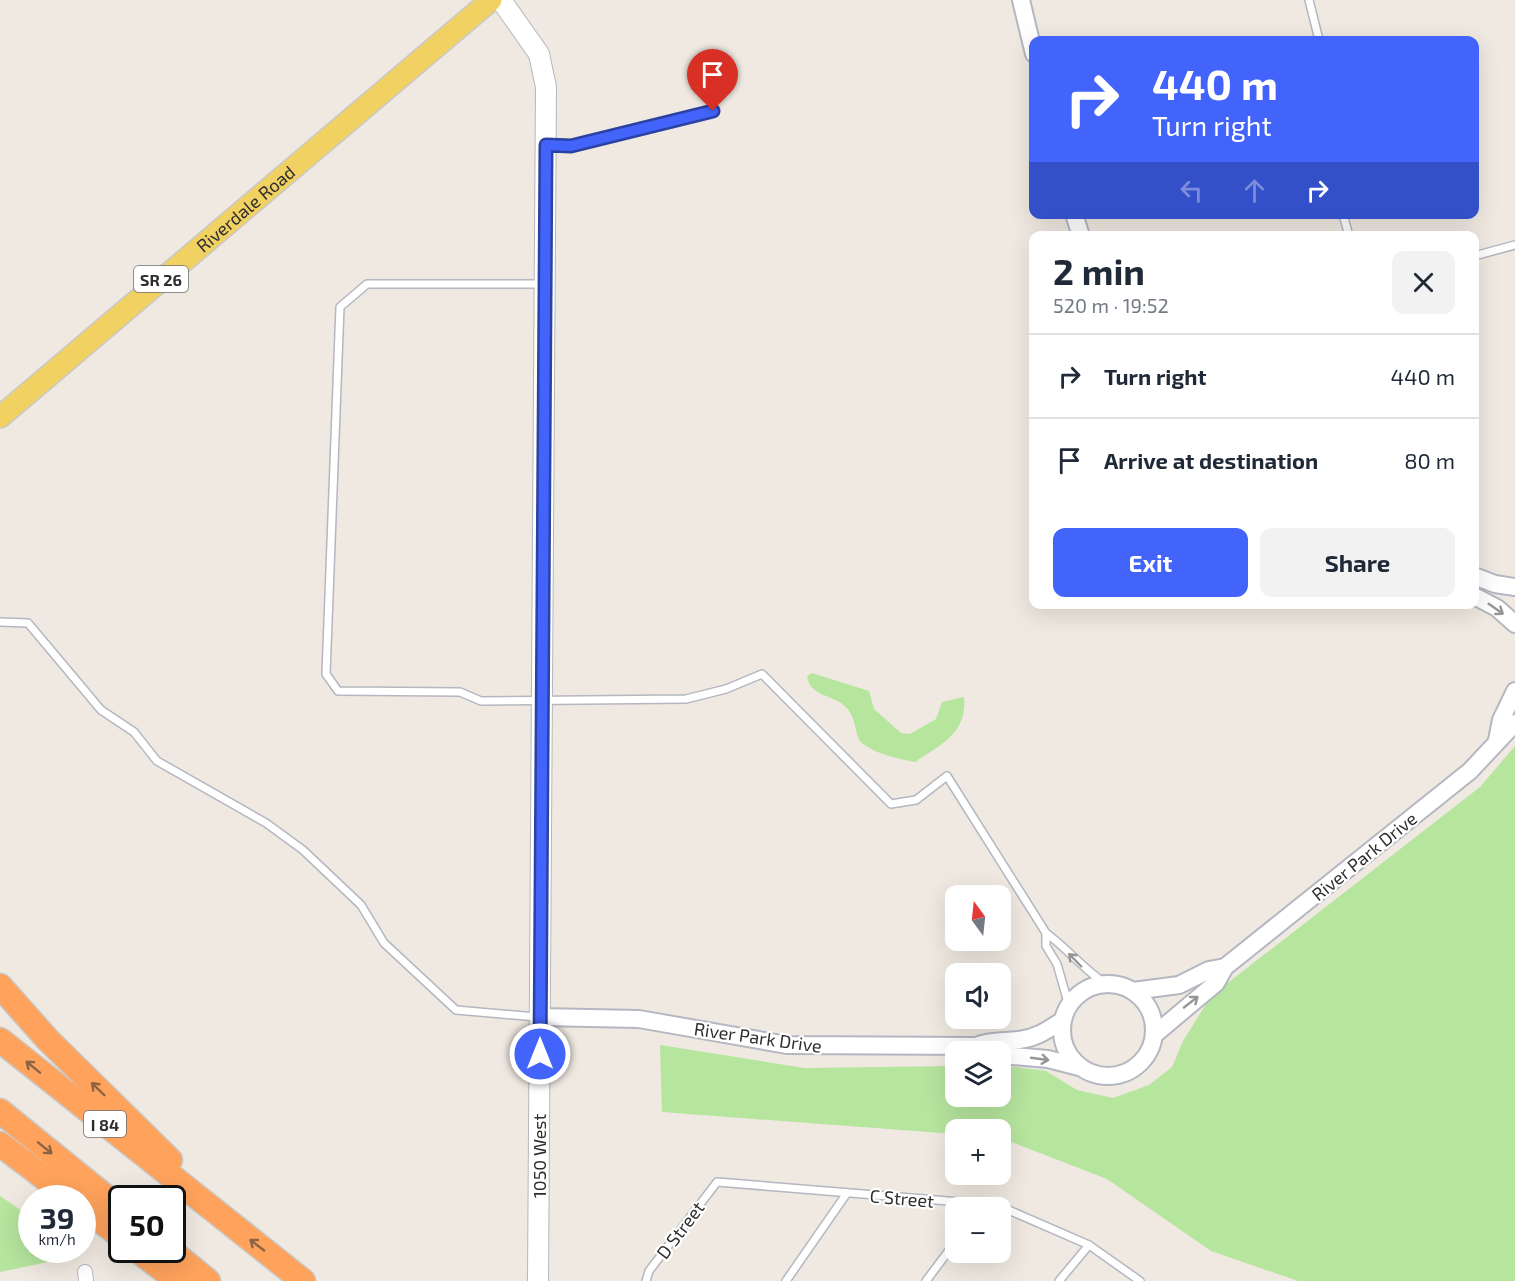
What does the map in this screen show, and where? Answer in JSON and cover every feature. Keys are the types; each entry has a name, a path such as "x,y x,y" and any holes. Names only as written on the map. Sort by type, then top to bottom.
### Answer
{"highway":[{"path":"0,986 48,1040 168,1157 210,1208"},
{"name":"I 84","path":"0,1040 303,1281"},
{"path":"0,1111 108,1199"},
{"path":"0,1144 54,1185"},
{"path":"154,1263 178,1281"},
{"path":"186,1263 208,1281"}],"main road":[{"name":"Riverdale Road","path":"0,417 491,0"},
{"name":"1050 West","path":"501,0 542,60 546,87 538,1281"}],"street":[{"path":"1021,0 1030,36"},
{"path":"1479,578 1494,584 1515,587"},
{"path":"1479,599 1497,608 1515,624"},
{"name":"River Park Drive","path":"1497,740 1501,720 1515,692"},
{"name":"River Park Drive","path":"1154,1035 1216,982 1225,967 1470,771 1515,723"},
{"name":"River Park Drive","path":"1133,992 1179,985 1209,970 1225,967"},
{"path":"1011,1056 1048,1059 1079,1067 1092,1074 1106,1076 1120,1075 1132,1070 1151,1048 1154,1035 1150,1010 1133,992 1106,984 1085,991 1066,1013 1064,1045 1079,1067"},
{"name":"River Park Drive","path":"989,1041 1020,1040 1042,1034 1066,1013"},
{"name":"River Park Drive","path":"540,1017 639,1019 787,1045 945,1048"}],"lane":[{"path":"1309,0 1318,36"},
{"path":"546,145 571,146 713,111"},
{"path":"1479,255 1515,246"},
{"path":"544,284 367,284 340,307 326,674 338,691 460,692 481,701 686,699 726,690 762,674 891,804 916,800 947,776 1046,933 1059,942 1084,969 1106,984"},
{"path":"0,622 28,623 101,710 134,732 157,761 266,823 303,850 361,905 384,943 456,1010 540,1017"},
{"path":"1046,933 1046,946 1058,964 1066,1013"},
{"name":"C Street","path":"717,1182 945,1202"},
{"name":"D Street","path":"646,1281 649,1271 717,1182"},
{"path":"786,1281 847,1193"},
{"name":"C Street","path":"1011,1212 1089,1245 1140,1281"},
{"path":"1059,1281 1089,1245"},
{"path":"926,1281 945,1256"}],"green space":[{"path":"812,673 869,691 874,709 901,733 910,734 936,719 942,702 964,697 962,720 950,737 915,762 887,756 862,743 847,708 815,691 807,676"},
{"path":"1515,746 1515,1281 1298,1281 1211,1251 1107,1179 1011,1142 1011,1119 945,1119 945,1133 662,1112 660,1045 804,1068 945,1066 945,1107 1011,1107 1011,1066 1046,1071 1077,1090 1113,1098 1149,1085 1172,1067 1183,1041 1211,996 1480,787"},
{"path":"0,1196 18,1208 18,1263 43,1263 0,1272"}],"route":[{"path":"540,1054 546,145 571,146 713,111"}]}
